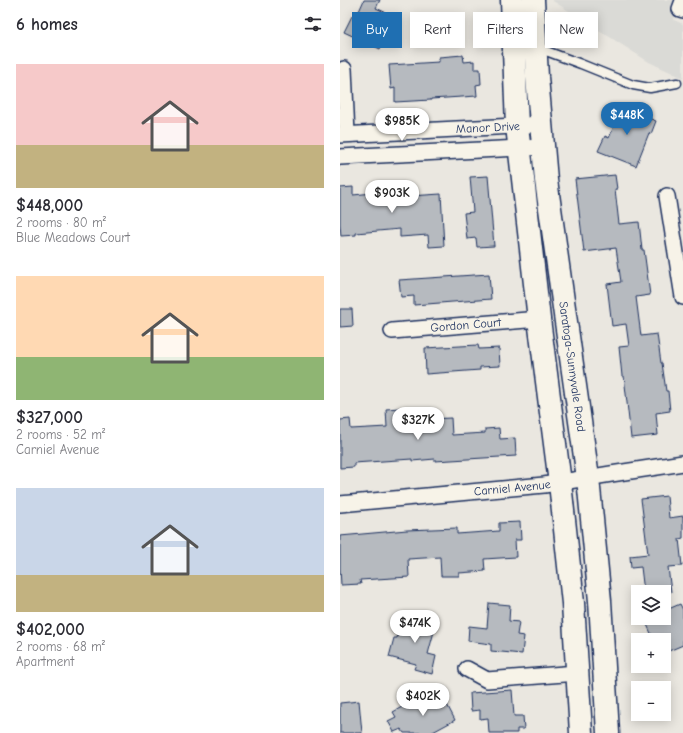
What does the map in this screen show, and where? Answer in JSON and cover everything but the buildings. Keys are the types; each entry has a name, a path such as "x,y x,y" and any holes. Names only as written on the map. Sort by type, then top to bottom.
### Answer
{"main road":[{"path":"512,0 517,126 573,603 581,733"},
{"name":"Saratoga-Sunnyvale Road","path":"533,0 534,12"},
{"name":"Saratoga-Sunnyvale Road","path":"535,48 540,124 546,180 588,478 600,601 608,733"}],"street":[{"path":"683,1 680,9 683,10"},
{"path":"344,69 344,135"},
{"name":"Manor Drive","path":"344,135 540,124"},
{"path":"388,132 390,154"},
{"path":"340,157 542,147"},
{"path":"667,196 683,297"},
{"name":"Gordon Court","path":"392,331 539,319"},
{"name":"Carniel Avenue","path":"340,504 544,485 683,463"},
{"path":"466,668 487,680 577,673"}],"lane":[{"path":"537,48 633,85 650,88 677,82"}],"shaded area":[{"path":"679,0 674,20 683,24 683,78 649,62 598,30 598,12 570,12 553,1"}]}
